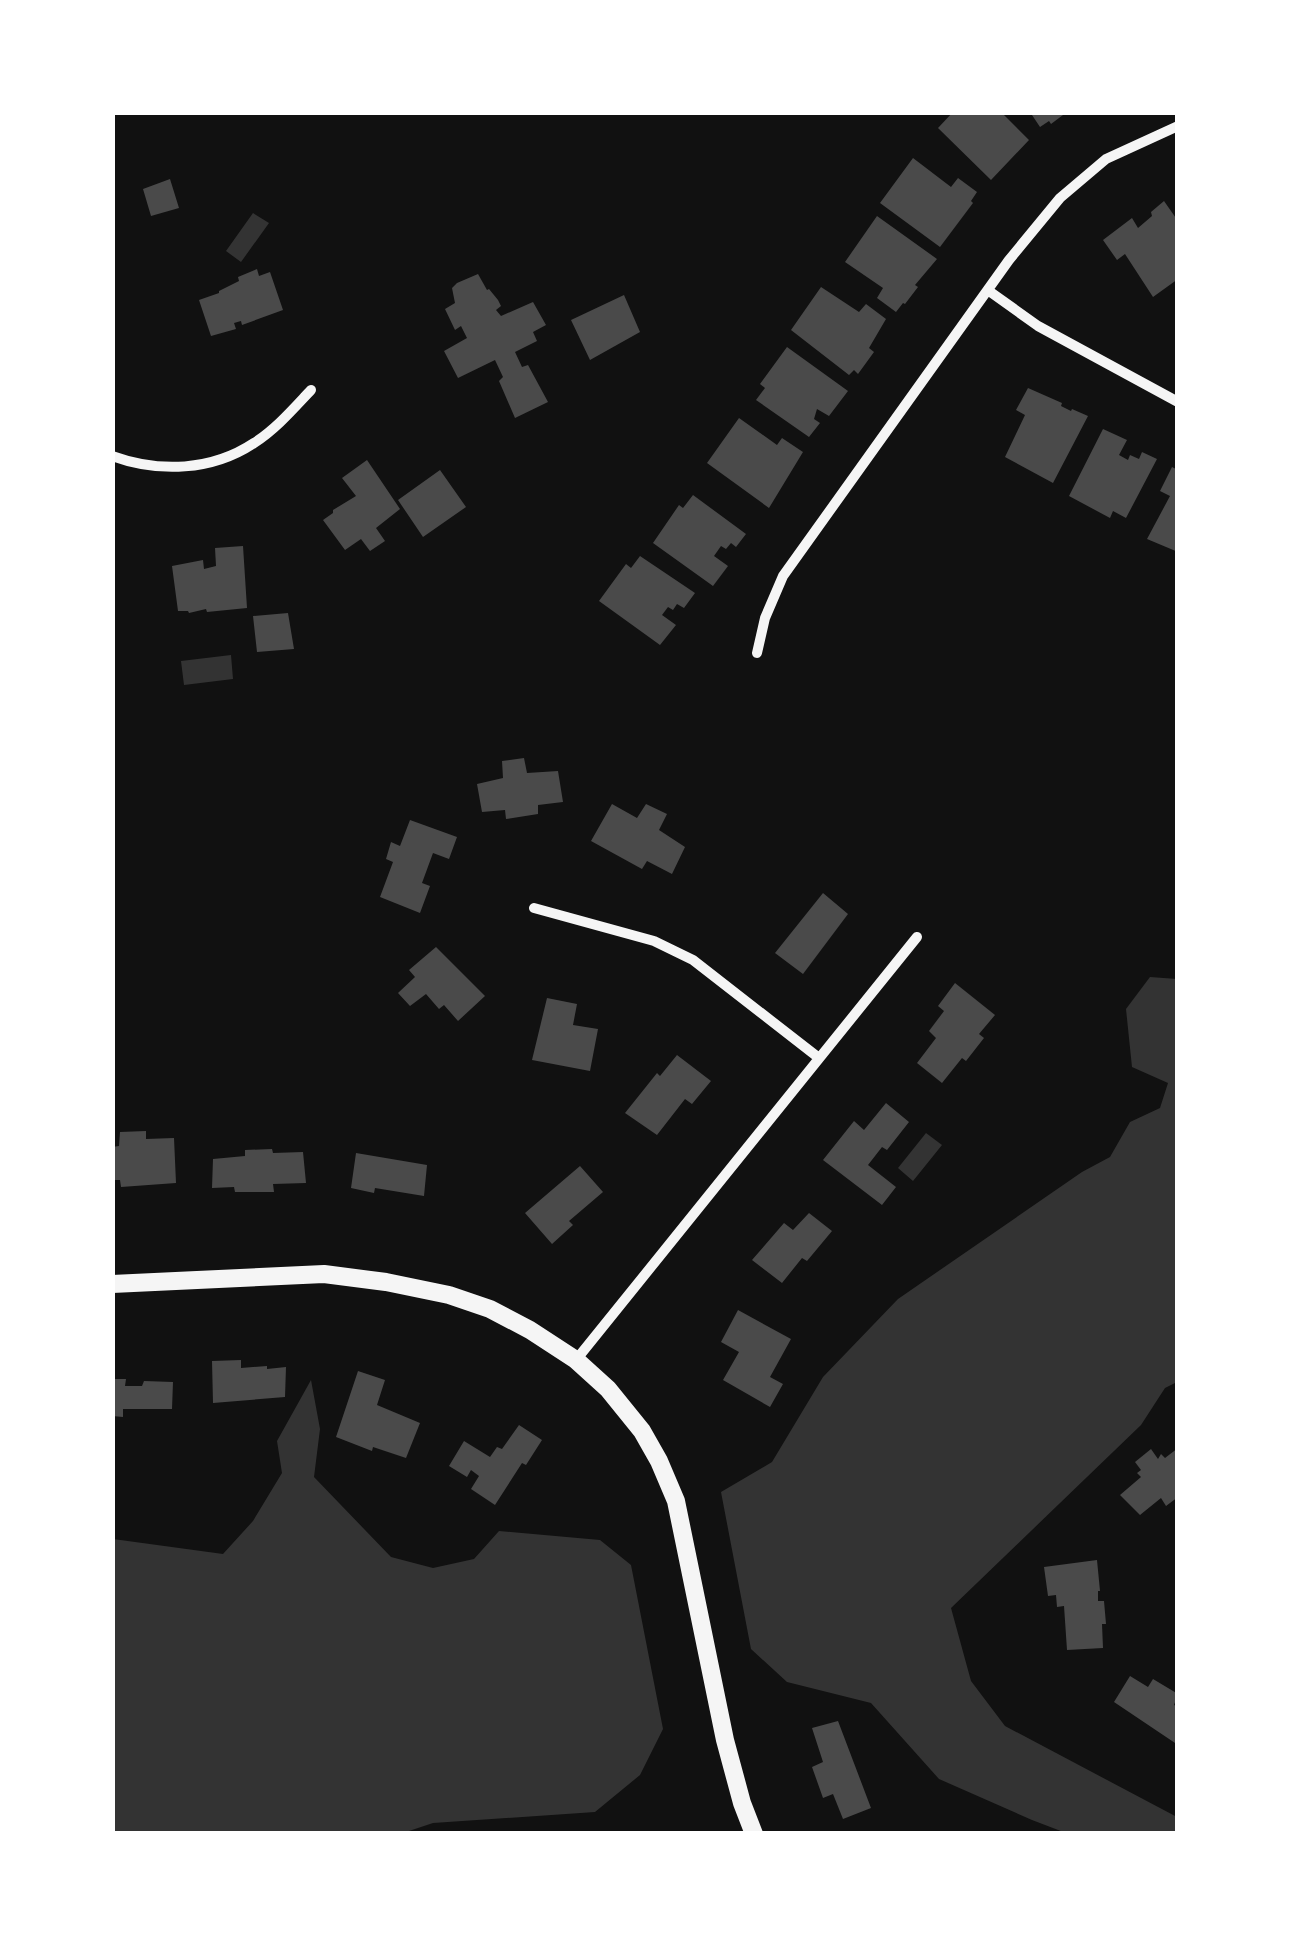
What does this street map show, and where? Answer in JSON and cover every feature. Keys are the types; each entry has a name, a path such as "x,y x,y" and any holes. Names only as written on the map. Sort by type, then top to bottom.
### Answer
{"street":[{"path":"757,652 765,618 783,576 1009,260 1060,198 1106,159 1178,126"},
{"path":"989,291 1038,326 1178,402"},
{"path":"112,456 174,468 220,460 256,442 311,390"},
{"path":"534,908 654,941 693,960 820,1058"},
{"path":"576,1360 916,937"},
{"path":"112,1284 324,1274 386,1282 490,1309 576,1360 608,1389 642,1431 676,1502 725,1740 754,1834"}],"shaded area":[{"path":"253,213 269,223 241,262 226,251"},
{"path":"231,655 233,679 184,685 181,661"},
{"path":"1150,977 1177,979 1177,1382 1165,1388 1141,1425 951,1608 971,1681 1005,1726 1177,1817 1177,1833 1066,1833 939,1779 871,1703 787,1682 751,1649 721,1492 772,1462 823,1377 898,1299 1082,1172 1110,1157 1130,1122 1160,1108 1168,1083 1132,1067 1126,1009"},
{"path":"926,1133 942,1145 913,1181 898,1168"},
{"path":"311,1380 320,1429 314,1477 391,1557 433,1568 474,1559 499,1531 600,1540 631,1565 663,1729 640,1775 595,1812 433,1823 400,1834 113,1833 113,1539 223,1554 253,1521 282,1473 277,1441"}],"building":[{"path":"953,112 1001,112 1029,140 991,180 938,128"},
{"path":"1030,112 1067,112 1040,127"},
{"path":"913,158 951,187 958,178 977,192 940,247 880,203"},
{"path":"170,179 179,208 151,216 143,189"},
{"path":"1164,201 1178,221 1178,279 1153,297 1125,254 1117,260 1103,240 1132,218 1138,228"},
{"path":"877,216 937,259 896,312 877,298 883,288 845,262"},
{"path":"257,269 259,276 270,272 283,310 242,325 241,321 234,323 236,329 211,336 199,300 219,293 239,281 238,277"},
{"path":"478,274 498,300 501,306 496,310 501,316 533,302 546,325 533,332 537,341 515,352 522,367 528,365 548,402 515,418 499,381 503,377 495,360 458,378 444,351 467,338 461,326 455,330 445,309 455,303 452,288"},
{"path":"821,287 859,312 866,304 886,319 869,348 874,352 858,374 854,370 849,375 791,330"},
{"path":"624,295 640,332 590,360 571,320"},
{"path":"787,347 848,391 829,416 817,409 814,419 820,423 809,437 756,400 765,388 760,384"},
{"path":"1028,388 1088,416 1053,483 1005,457 1025,415 1016,410"},
{"path":"739,418 777,445 782,438 803,452 769,508 707,463"},
{"path":"1103,429 1127,440 1119,455 1128,460 1130,455 1139,459 1142,452 1157,459 1126,518 1113,511 1110,518 1069,496"},
{"path":"367,460 400,509 376,528 385,541 370,551 361,539 345,550 323,520 356,496 342,478"},
{"path":"1172,467 1178,470 1178,552 1147,539 1170,496 1160,491"},
{"path":"440,470 466,507 423,537 398,500"},
{"path":"693,495 746,534 736,547 731,543 726,549 721,546 714,556 728,566 713,586 653,543 679,505 683,508"},
{"path":"243,546 247,608 178,611 172,566 203,560 204,569 216,566 215,548"},
{"path":"640,556 695,593 684,608 677,604 662,615 676,625 660,645 599,601 626,564 631,568"},
{"path":"288,613 294,649 257,652 253,616"},
{"path":"524,758 527,773 558,771 563,802 538,805 538,814 506,819 505,810 482,812 477,784 503,778 502,761"},
{"path":"612,804 637,818 646,804 667,814 659,830 685,847 672,874 647,861 642,869 591,841"},
{"path":"410,820 457,837 449,859 433,853 422,883 430,886 420,913 380,897 393,862 386,859 391,842 400,846"},
{"path":"823,893 848,914 803,974 775,953"},
{"path":"436,947 485,996 458,1021 444,1005 439,1009 426,994 410,1006 398,993 415,977 409,970"},
{"path":"955,983 995,1015 979,1034 984,1038 942,1083 917,1063 936,1038 929,1031 944,1011 938,1006"},
{"path":"547,998 577,1004 573,1025 598,1029 590,1071 532,1060"},
{"path":"677,1055 711,1081 692,1104 685,1099 657,1135 625,1113"},
{"path":"886,1103 909,1122 887,1150 882,1147 868,1165 896,1187 882,1205 823,1160 854,1121 864,1130"},
{"path":"146,1131 146,1139 174,1138 176,1183 121,1187 120,1180 112,1180 112,1147 119,1146 120,1132"},
{"path":"272,1149 273,1153 303,1152 306,1183 273,1184 274,1192 212,1188 213,1159 245,1156 245,1150"},
{"path":"356,1153 427,1165 424,1196 351,1188"},
{"path":"580,1166 603,1192 569,1221 573,1225 552,1244 525,1213"},
{"path":"809,1213 832,1231 782,1283 752,1260 784,1223 793,1230"},
{"path":"738,1310 791,1339 770,1377 783,1384 770,1407 723,1380 739,1352 721,1342"},
{"path":"241,1360 241,1368 286,1367 285,1397 213,1403 212,1361"},
{"path":"358,1371 385,1380 377,1405 420,1423 406,1458 373,1447 372,1451 336,1437"},
{"path":"112,1379 126,1379 125,1386 142,1386 144,1381 173,1382 172,1409 123,1409 123,1417 112,1416"},
{"path":"519,1425 542,1440 495,1505 471,1489 479,1476 471,1470 467,1477 449,1466 464,1441 490,1457 497,1447 502,1449"},
{"path":"1178,1448 1178,1497 1166,1506 1161,1498 1140,1515 1120,1495 1141,1477 1135,1462 1151,1449 1158,1459"},
{"path":"1097,1560 1098,1601 1104,1601 1106,1624 1102,1624 1103,1648 1067,1650 1064,1606 1057,1607 1056,1595 1048,1596 1044,1567"},
{"path":"1130,1676 1148,1687 1153,1679 1178,1694 1174,1705 1178,1707 1178,1745 1114,1702"},
{"path":"838,1721 871,1808 843,1819 833,1794 823,1798 812,1767 823,1762 812,1728"}]}
